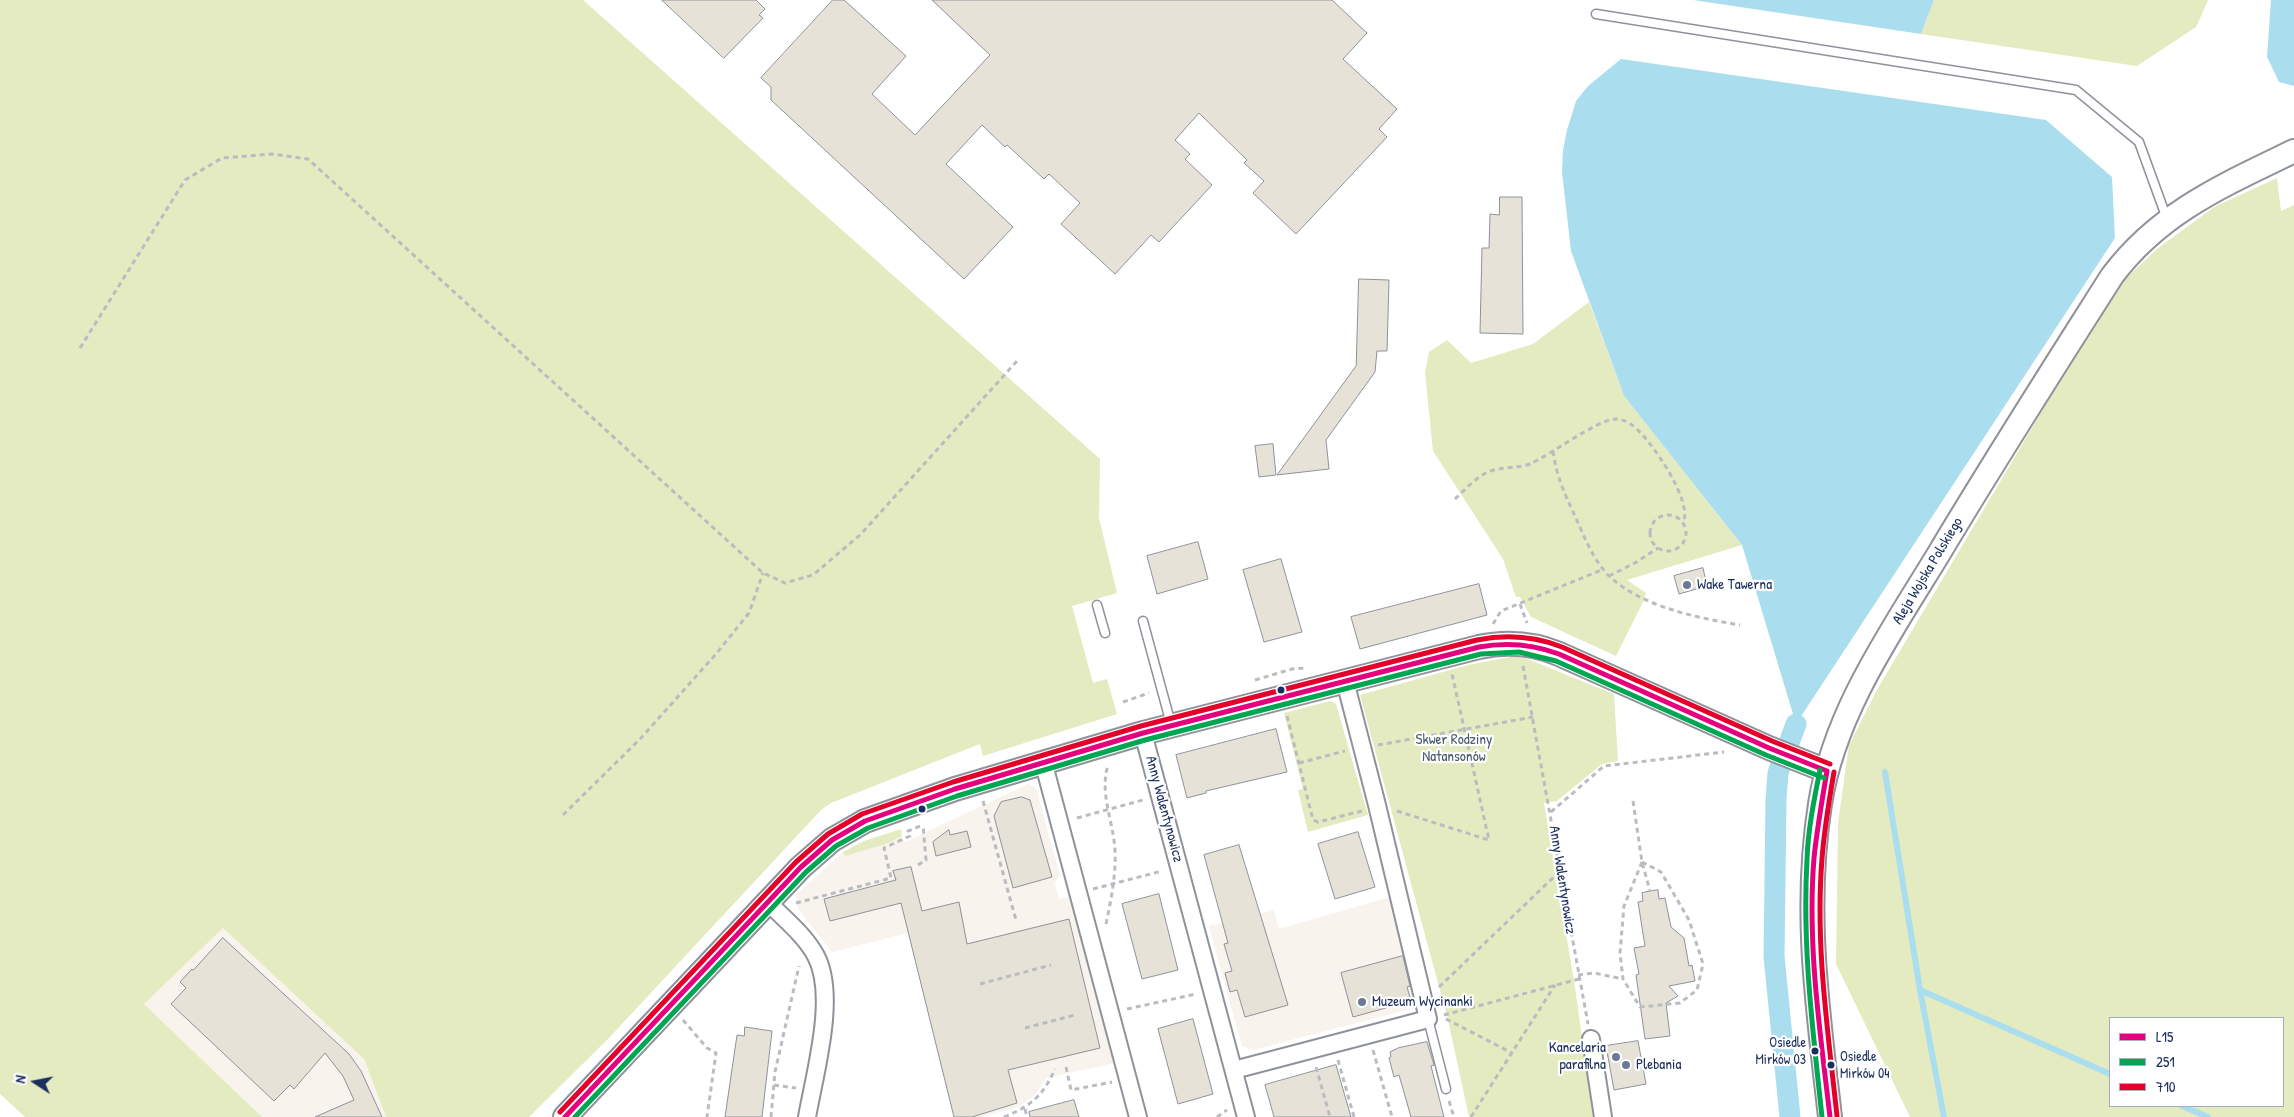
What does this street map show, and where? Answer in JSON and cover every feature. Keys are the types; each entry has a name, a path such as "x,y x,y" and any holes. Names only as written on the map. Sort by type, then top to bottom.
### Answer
{"street":[{"name":"Aleja Wojska Polskiego","path":"1830,1117 1814,981 1812,944 1816,835 1820,802 1827,771 1844,725 1872,666 1961,516 2112,276 2129,253 2167,219 2214,189 2294,150"},
{"path":"565,1117 768,902 815,854 832,840 883,813 1043,761 1143,733 1489,645 1517,643 1537,646 1559,654 1769,748 1827,771"},
{"path":"1234,1070 1428,1019 1377,805 1345,681"},
{"name":"Anny Walentynowicz","path":"1143,733 1246,1117"},
{"path":"1043,761 1138,1117"},
{"path":"768,902 812,949 826,985 826,1008 807,1117"},
{"path":"1591,1039 1603,1117"}],"lane":[{"path":"1596,14 2076,90 2139,142 2167,219"},
{"path":"1097,605 1105,633"},
{"path":"1143,621 1172,726"},
{"path":"1428,1019 1446,1090"}],"path":[{"path":"80,348 185,180 222,158 272,154 308,158 763,573 784,583 813,574 862,534 1017,362"},
{"path":"1455,499 1482,475 1493,470 1523,466 1606,421 1619,419 1631,424 1645,438 1678,487 1686,512 1683,523 1686,536 1680,547 1670,551 1658,548 1652,540 1653,524 1663,516 1672,516 1683,523"},
{"path":"1553,451 1562,489 1585,538 1610,576 1643,597 1664,607 1692,616 1740,625"},
{"path":"1610,576 1635,564 1658,548"},
{"path":"1492,626 1501,611 1604,569"},
{"path":"562,815 641,738 721,647 749,613 763,573"},
{"path":"1520,604 1527,623"},
{"name":"Anny Walentynowicz","path":"1517,643 1551,812 1559,871 1591,1039"},
{"path":"1286,709 1313,820 1318,822 1377,805 1489,840 1463,729 1451,666"},
{"path":"1122,702 1149,693"},
{"path":"1299,762 1362,748 1533,717"},
{"path":"1551,812 1604,766 1734,751"},
{"path":"1105,928 1114,883 1115,852 1104,789 1110,758"},
{"path":"1060,823 1151,798"},
{"path":"983,800 1016,920"},
{"path":"1633,801 1642,862 1650,891"},
{"path":"918,865 926,860 924,825"},
{"path":"1642,862 1661,872 1666,880 1689,920 1703,964 1697,990 1680,1003 1640,1007 1623,979 1620,953 1624,906 1642,862"},
{"path":"1078,893 1169,869"},
{"path":"1424,1002 1559,871"},
{"path":"770,1117 775,1072 800,965"},
{"path":"980,984 1051,965"},
{"path":"1512,1053 1441,1016 1594,973 1623,979"},
{"path":"1471,1117 1555,985"},
{"path":"1127,1010 1201,992"},
{"path":"1125,1001 1130,1018"},
{"path":"678,1015 707,1048 716,1053 707,1117"},
{"path":"1025,1028 1075,1015"},
{"path":"1376,1043 1373,1050 1392,1117"},
{"path":"1336,1052 1354,1117"},
{"path":"1314,1058 1330,1117"},
{"path":"1066,1067 1071,1090 1110,1082 1118,1084"},
{"path":"1007,1117 1024,1109 1048,1086 1055,1070"},
{"path":"1024,1109 1027,1117"}],"shaded area":[{"path":"1028,784 1036,788 1060,875 1055,884 1059,899 1072,896 1115,1063 1046,1078 1036,1094 1019,1107 981,1117 954,1117 908,933 832,952 798,909 796,895 843,852 845,856 886,844 902,836 905,842"},
{"path":"1390,897 1419,1003 1414,1008 1253,1050 1242,1046 1209,926 1274,910 1279,929"},
{"path":"223,928 364,1059 386,1117 262,1117 144,1004"}],"green space":[{"path":"0,0 583,0 1100,459 1099,518 1117,593 1072,606 1093,683 1107,679 1117,714 983,756 980,744 831,803 821,810 608,1039 529,1117 386,1117 364,1059 223,928 144,1004 262,1117 25,1117 0,1094"},
{"path":"1934,0 2208,0 2196,27 2137,66 1921,34"},
{"path":"2277,178 2281,211 2294,205 2294,1117 1910,1117 1836,964 1838,823 1849,745 1878,688 2049,399 2125,279 2157,249 2214,207"},
{"path":"1589,302 1624,396 1742,545 1627,580 1646,593 1616,656 1531,617 1520,597 1516,597 1503,559 1433,451 1425,373 1429,352 1447,340 1471,363 1533,344"},
{"name":"Skwer Rodziny Natansonów","path":"1515,656 1530,660 1614,694 1618,761 1602,764 1557,801 1544,803 1575,987 1593,1117 1469,1117 1448,1020 1360,695 1468,665"},
{"path":"1330,701 1336,704 1368,815 1308,832 1298,790 1303,789 1284,713"},
{"path":"901,829 902,836 886,844 845,856 843,852 864,841"}],"water":[{"path":"1693,0 1934,0 1921,34"},
{"path":"2271,0 2294,0 2294,86 2279,82 2267,57"},
{"path":"1621,59 2046,120 2112,177 2115,238 1796,724 1742,545 1624,396 1571,251 1562,172 1563,150 1567,130 1576,101 1588,86"}],"building":[{"path":"662,0 756,0 765,9 759,15 763,18 724,58"},
{"path":"833,0 844,0 906,56 872,94 915,135 990,55 932,0 1332,0 1367,33 1343,59 1397,109 1379,129 1387,137 1296,234 1253,193 1264,181 1244,163 1247,160 1199,113 1175,140 1190,154 1185,159 1212,185 1159,242 1151,235 1115,274 1061,224 1080,203 1049,174 1044,179 982,125 946,164 1013,227 964,279 771,100 771,87 761,78"},
{"path":"1500,197 1522,197 1523,334 1480,333 1482,248 1489,248 1490,214 1499,215"},
{"path":"1359,279 1389,280 1387,351 1377,351 1375,372 1326,440 1329,469 1277,475 1356,366"},
{"path":"1273,444 1276,475 1259,477 1255,446"},
{"path":"1198,542 1208,579 1157,594 1147,556"},
{"path":"1281,559 1302,632 1264,642 1243,570"},
{"path":"1703,568 1707,586 1679,594 1674,576"},
{"path":"1479,584 1487,615 1360,649 1351,617"},
{"path":"1276,729 1287,772 1206,791 1206,793 1187,798 1176,755"},
{"path":"1022,797 1030,800 1052,877 1013,888 994,816 1001,802"},
{"path":"949,830 950,835 967,831 971,847 936,856 933,842"},
{"path":"1358,832 1375,887 1335,899 1318,844"},
{"path":"1239,845 1288,1005 1245,1017 1237,990 1230,992 1225,973 1232,971 1224,944 1228,943 1204,855"},
{"path":"911,867 922,911 959,902 967,944 1069,919 1100,1048 1008,1070 1017,1103 972,1117 954,1117 901,903 830,921 824,899 896,880 893,871"},
{"path":"1658,890 1659,899 1665,898 1671,927 1684,938 1689,966 1692,965 1695,981 1669,986 1678,996 1666,1003 1670,1036 1645,1039 1636,975 1639,974 1634,948 1645,946 1638,902 1643,901 1642,893"},
{"path":"1159,894 1178,970 1142,979 1122,904"},
{"path":"223,938 349,1054 361,1071 382,1117 315,1117 354,1100 343,1076 325,1053 294,1089 290,1085 274,1101 171,1004 186,988 180,982"},
{"path":"1403,956 1410,986 1407,987 1411,1001 1353,1017 1341,973"},
{"path":"1193,1019 1213,1094 1178,1104 1158,1029"},
{"path":"745,1027 772,1031 762,1117 725,1117 737,1035 744,1036"},
{"name":"Plebania","path":"1638,1041 1646,1084 1614,1090 1606,1046"},
{"path":"1427,1042 1434,1065 1431,1066 1444,1117 1411,1117 1399,1075 1394,1077 1389,1058 1391,1057 1390,1052 1398,1048"},
{"path":"1336,1065 1351,1117 1274,1117 1265,1085"},
{"path":"1074,1100 1079,1117 1030,1117 1029,1112"}],"waterway":[{"path":"1790,1117 1774,956 1776,799 1778,773 1796,724"},
{"path":"1885,772 1920,990 1944,1117"},
{"path":"1920,990 2109,1074"},
{"path":"2184,1107 2208,1117"}],"transit line":[{"name":"710","path":"560,1112 796,862 828,834 862,814 953,782 1141,726 1477,640 1520,637 1541,640 1562,647 1772,741 1830,764"},
{"name":"L15","path":"565,1117 801,867 832,840 865,821 955,789 1143,733 1479,647 1519,645 1559,654 1769,748 1827,771"},
{"name":"251","path":"575,1117 806,872 836,846 868,828 957,796 1145,740 1481,654 1519,652 1556,661 1766,755 1824,778"},
{"name":"251","path":"1820,770 1809,837 1806,924 1809,989 1822,1117"},
{"name":"L15","path":"1827,771 1814,858 1812,923 1816,988 1830,1117"},
{"name":"710","path":"1834,772 1823,848 1820,923 1826,1020 1837,1116"}],"place":[{"name":"Wake Tawerna","path":"1687,585"},
{"name":"Muzeum Wycinanki","path":"1362,1002"},
{"name":"Osiedle Mirków 03","path":"1815,1051"},
{"name":"Kancelaria parafilna","path":"1616,1057"},
{"name":"Plebania","path":"1626,1065"},
{"name":"Osiedle Mirków 04","path":"1831,1065"}]}
